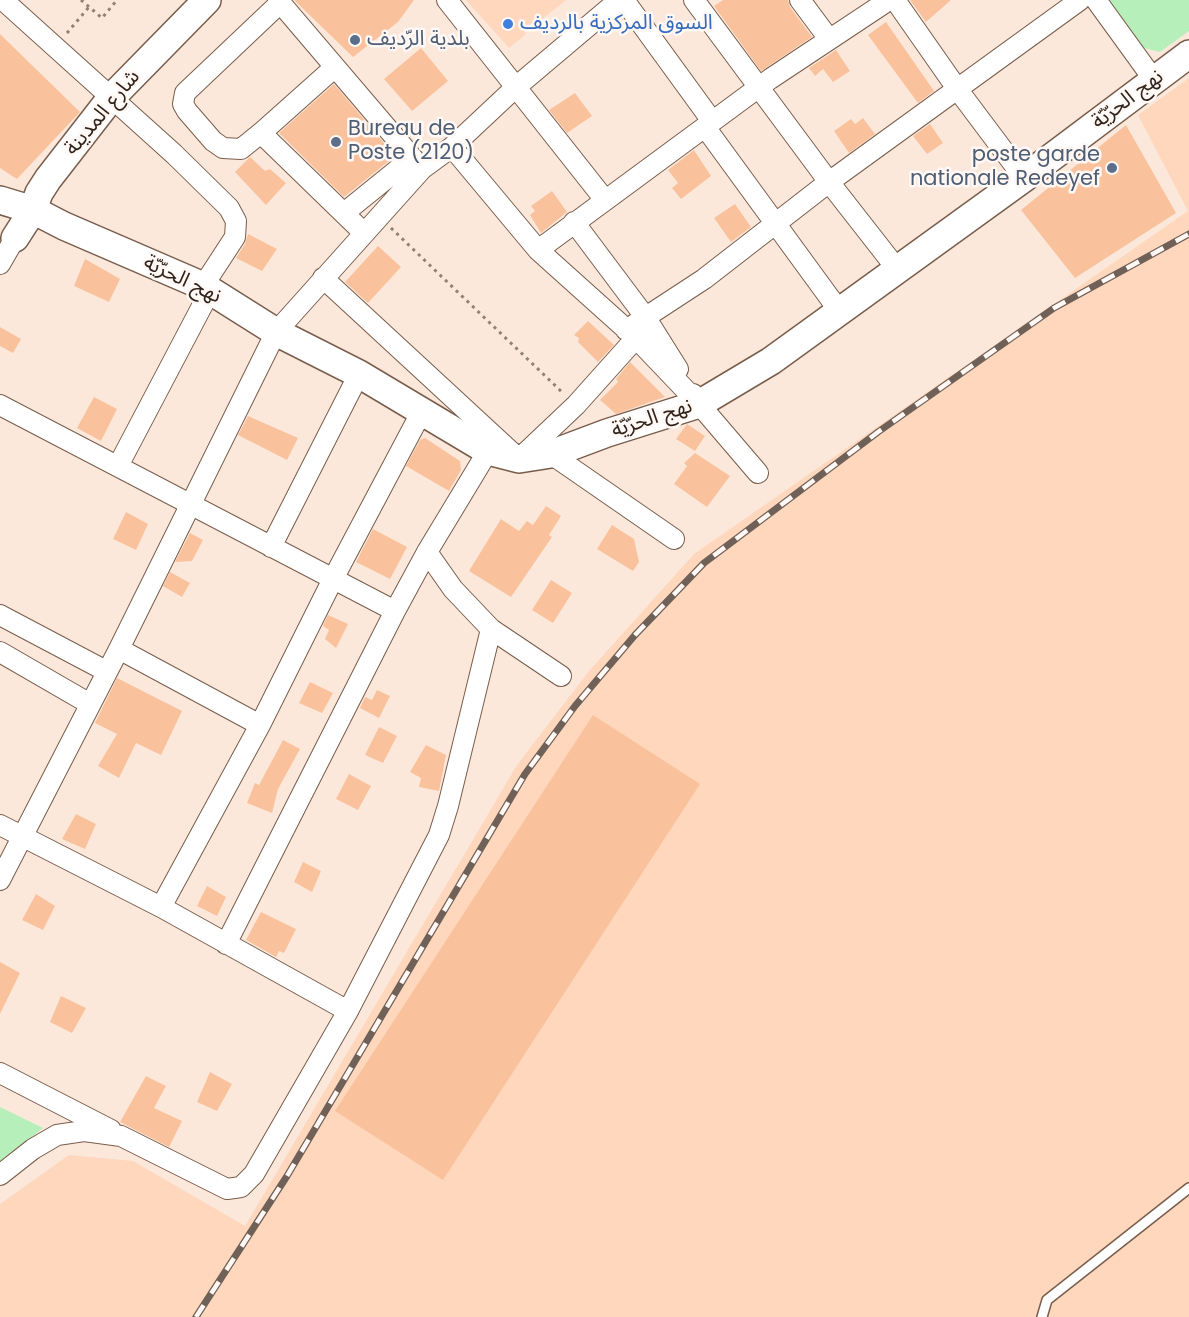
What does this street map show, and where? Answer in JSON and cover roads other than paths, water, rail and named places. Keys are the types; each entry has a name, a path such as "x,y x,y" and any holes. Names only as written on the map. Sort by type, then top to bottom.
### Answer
{"street":[{"path":"3,0 174,154 234,214 237,230 235,237 118,466"},
{"name":"شارع المدينة","path":"8,237 33,210 39,193 48,179 111,98 207,0"},
{"path":"447,0 605,200"},
{"path":"344,213 417,164 452,147 516,87 619,0"},
{"path":"624,0 840,312"},
{"path":"800,0 829,39"},
{"path":"538,250 759,87 889,0"},
{"path":"894,0 1024,178"},
{"path":"324,278 519,459 576,405 646,318 704,279 829,182 1080,0"},
{"path":"1096,0 1155,80"},
{"path":"335,67 241,149 223,148 213,141 183,104 185,93 279,1 335,67 417,164"},
{"path":"697,1 829,182 897,269"},
{"name":"نهج الحرّيّة","path":"0,200 33,210 207,289 276,333 359,375 489,451 519,459 551,454 607,433 699,404 771,361 1024,178 1189,54"},
{"path":"262,132 364,233"},
{"path":"452,147 538,250 631,334 699,404 758,473"},
{"path":"0,880 106,670 119,649 276,333 379,217 417,164"},
{"path":"574,222 646,318 699,404"},
{"path":"0,264 8,237 64,226"},
{"path":"271,547 359,375"},
{"path":"1,408 118,466 395,611"},
{"path":"161,908 260,725 333,579 422,411"},
{"path":"226,944 395,611 427,552 489,451"},
{"path":"551,454 674,539"},
{"path":"427,552 453,589 491,629 561,676"},
{"path":"0,615 106,670"},
{"path":"0,1073 226,1189 241,1187 254,1174 348,1011 439,835 491,629"},
{"path":"119,649 260,725"},
{"path":"0,652 90,704"},
{"path":"0,825 161,908 348,1011"},
{"path":"0,1175 33,1149 57,1135 84,1131 121,1136"}],"lane":[{"path":"1042,1317 1047,1300 1189,1188"}],"railway":[{"path":"196,1317 287,1176 525,774 575,706 635,635 704,563 878,432 1054,308 1189,234"}],"place":[{"name":"السوق المركزية بالرديف","path":"508,24"},
{"name":"بلدية الرّديف","path":"355,40"},
{"name":"Bureau de Poste (2120)","path":"336,142"},
{"name":"poste garde nationale Redeyef","path":"1112,168"}]}
